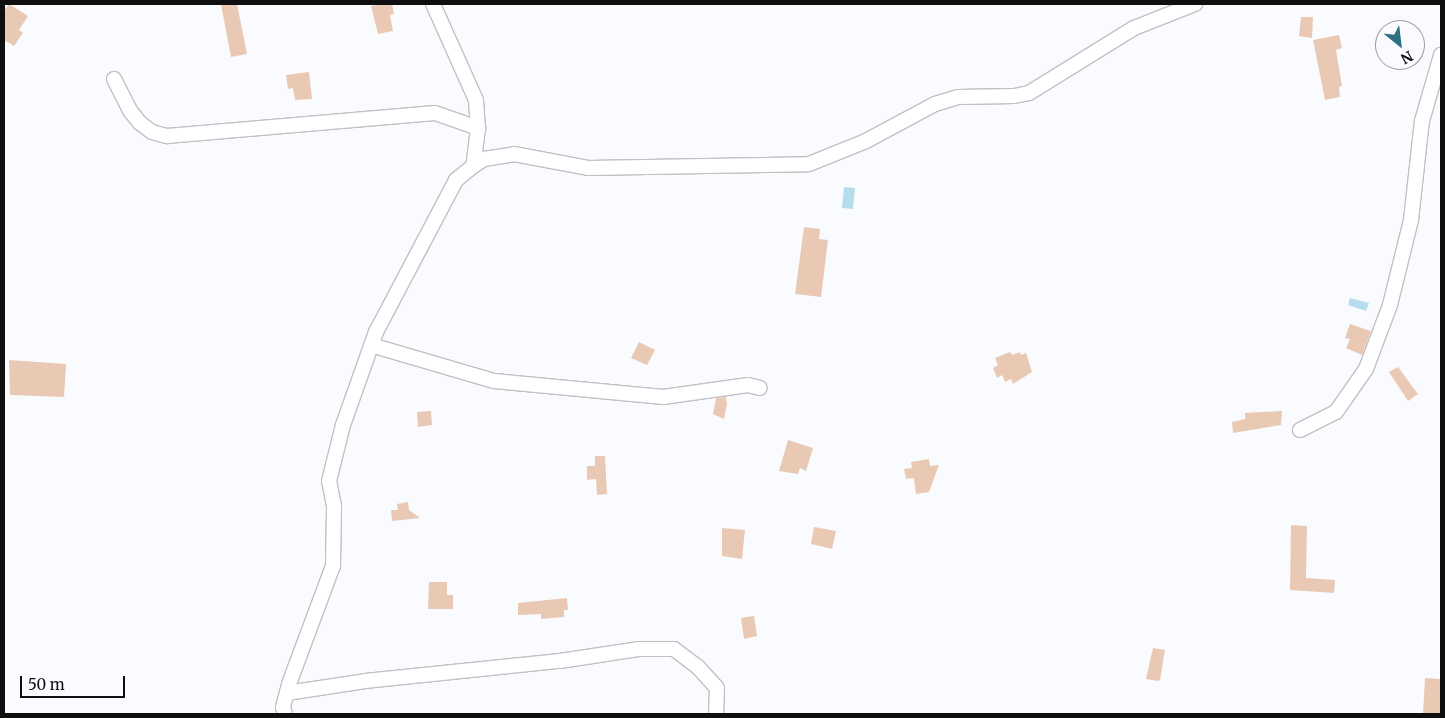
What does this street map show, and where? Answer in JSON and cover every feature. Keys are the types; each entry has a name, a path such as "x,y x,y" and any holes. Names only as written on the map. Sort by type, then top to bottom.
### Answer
{"street":[{"path":"433,4 476,100 478,128 473,166"},
{"path":"285,714 283,707 287,693 334,566 334,506 329,480 343,425 371,345 407,270 456,180 473,166 484,159 514,154 588,168 809,164 866,141 934,104 958,97 1014,96 1029,93 1134,28 1195,4"},
{"path":"1300,430 1336,412 1366,369 1390,305 1408,229 1422,122 1441,55"},
{"path":"114,79 131,112 140,124 152,132 167,136 435,113 478,128"},
{"path":"371,345 494,381 663,397 748,386 760,388"},
{"path":"287,693 365,681 560,661 638,649 674,650 698,667 717,688 716,714"}],"water":[{"path":"844,187 855,188 853,209 842,208"},
{"path":"1350,298 1369,303 1366,311 1348,305"}],"building":[{"path":"9,4 28,16 19,30 23,33 14,46 4,40 4,11"},
{"path":"221,4 237,4 247,54 231,57"},
{"path":"392,4 394,14 390,15 393,31 378,34 371,6"},
{"path":"1301,17 1313,17 1312,38 1299,36"},
{"path":"1339,35 1342,48 1336,50 1342,86 1339,87 1340,97 1325,100 1313,40"},
{"path":"309,72 312,99 295,100 293,88 288,89 286,75"},
{"path":"804,227 820,229 819,239 828,240 821,297 795,294"},
{"path":"1350,324 1371,331 1362,355 1346,348 1350,339 1345,338"},
{"path":"639,342 655,350 647,365 631,358"},
{"path":"1010,352 1012,355 1020,352 1021,355 1026,353 1032,372 1013,384 1011,379 1005,382 1002,375 997,378 993,368 998,365 995,358"},
{"path":"9,360 66,364 64,397 10,395"},
{"path":"1398,367 1418,394 1408,401 1389,372"},
{"path":"726,397 727,404 724,419 713,414 716,398"},
{"path":"431,411 432,425 418,427 417,412"},
{"path":"1282,411 1281,425 1233,433 1232,422 1245,419 1245,413"},
{"path":"788,440 813,448 806,471 800,468 798,474 779,471"},
{"path":"595,456 605,456 607,494 597,495 596,479 587,480 587,466 595,466"},
{"path":"929,459 930,466 939,465 929,492 916,494 914,478 906,479 904,469 912,468 911,462"},
{"path":"408,502 409,510 420,518 392,521 391,510 398,510 397,504"},
{"path":"1291,525 1307,526 1306,578 1335,580 1334,593 1290,590"},
{"path":"814,527 836,531 832,549 811,544"},
{"path":"722,528 745,530 742,559 722,556"},
{"path":"429,582 447,582 447,595 453,595 453,609 428,609"},
{"path":"567,598 568,610 564,610 564,617 541,619 541,614 518,615 518,603"},
{"path":"754,616 757,636 744,639 741,618"},
{"path":"1153,648 1165,650 1160,680 1158,681 1146,679"},
{"path":"1425,678 1441,679 1441,714 1423,714"}]}
